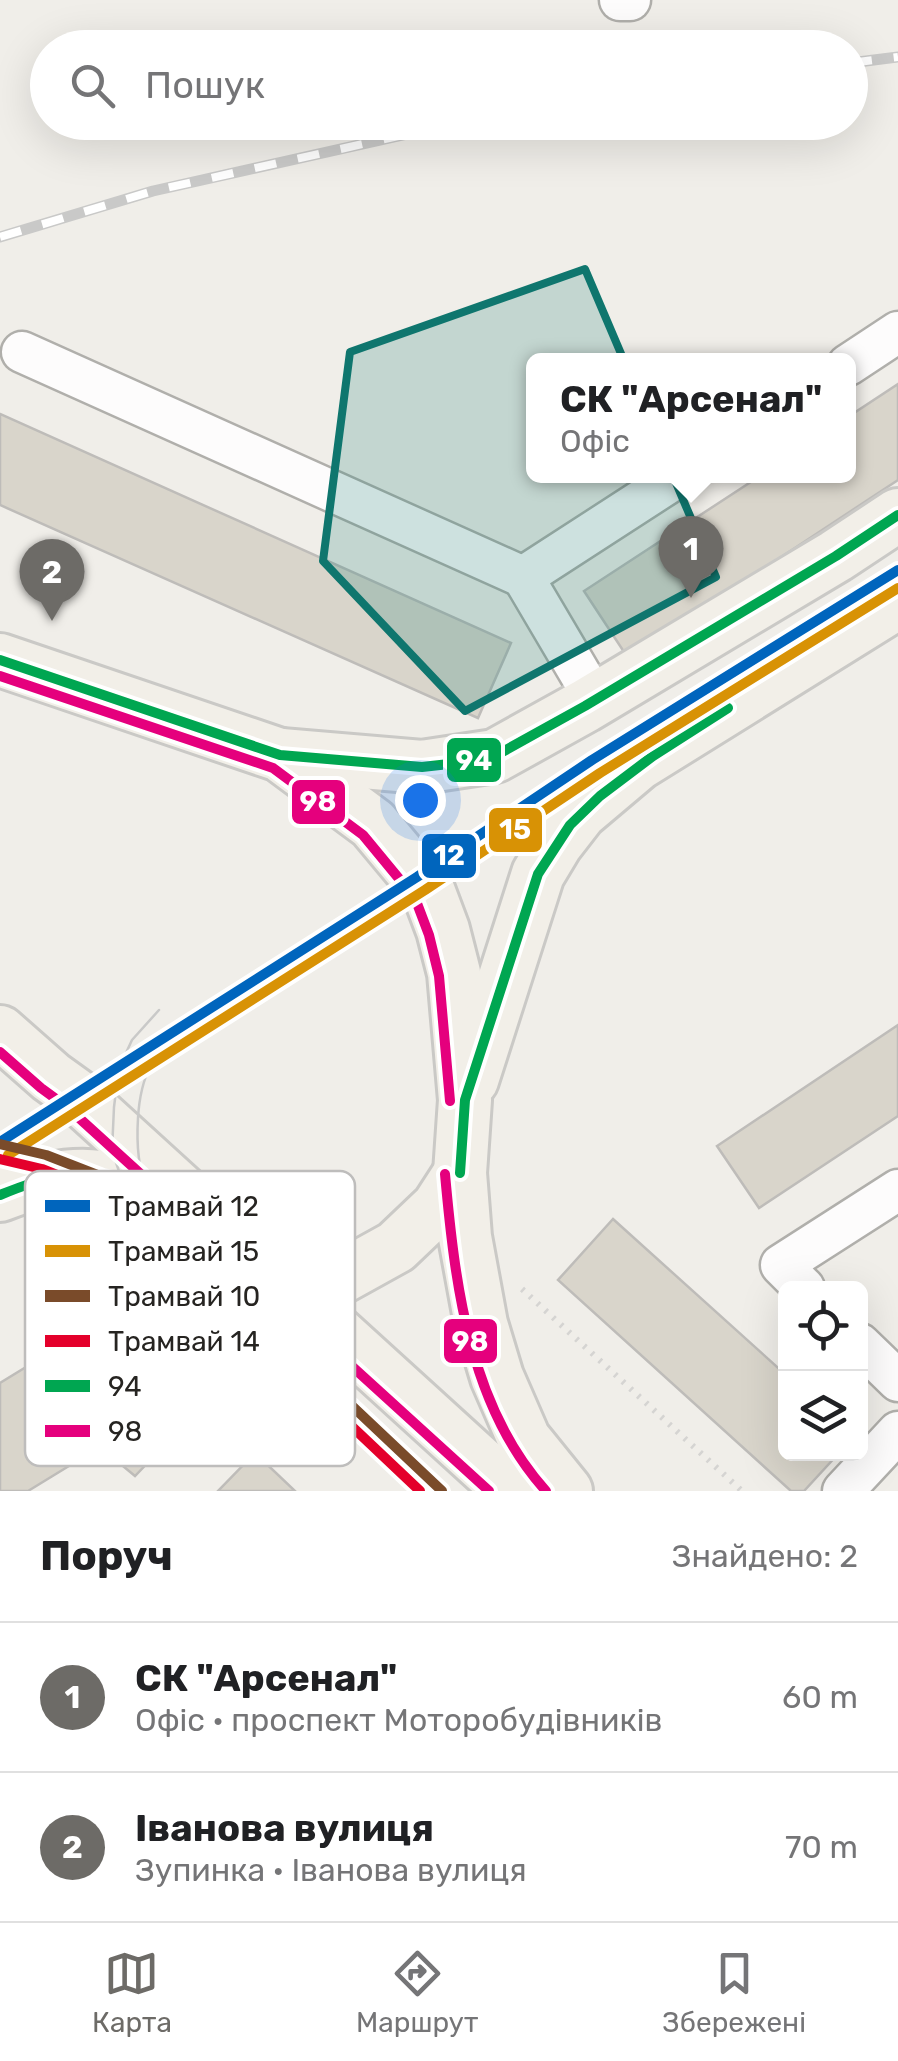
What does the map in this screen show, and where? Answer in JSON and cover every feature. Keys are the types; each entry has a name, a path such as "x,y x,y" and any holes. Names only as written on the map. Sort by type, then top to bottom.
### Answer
{"main road":[{"path":"0,660 280,755 422,767 458,763 495,756 898,516"},
{"path":"465,1100 538,874 580,813 638,764 898,602"},
{"path":"280,755 373,824 428,890 454,973 465,1100 460,1174 465,1237 481,1324 497,1377 524,1439 566,1491"},
{"path":"0,1032 160,1171"},
{"path":"355,1270 396,1247 438,1207 460,1174"},
{"path":"0,1195 25,1187"},
{"path":"355,1349 511,1491"}],"street":[{"path":"620,0 630,0"},
{"path":"856,360 898,332"},
{"path":"22,352 523,578 595,699"},
{"path":"523,578 668,483"},
{"path":"797,1281 781,1265 898,1190"},
{"path":"868,1352 898,1381"},
{"path":"843,1491 898,1432"}],"path":[{"path":"465,1237 742,1491"}],"highlighted area":[{"path":"585,269 716,577 465,711 323,561 350,352"}],"building":[{"path":"898,384 898,480 628,658 584,591 749,483 856,483 856,412"},
{"path":"0,414 511,643 478,718 0,505"},
{"path":"898,1025 898,1116 759,1208 717,1146"},
{"path":"613,1219 778,1368 778,1461 832,1461 804,1491 791,1491 558,1280"},
{"path":"25,1368 25,1466 69,1466 28,1491 0,1491 0,1383"},
{"path":"123,1466 145,1466 135,1476"},
{"path":"242,1466 269,1466 295,1491 218,1491"}],"tram line":[{"name":"12","path":"0,1142 417,877 592,760 898,570"},
{"name":"15","path":"8,1155 425,890 600,773 898,588"},
{"path":"119,1171 112,1151 119,1068 132,1040 159,1010"},
{"path":"141,1171 137,1140 146,1077 154,1060 180,1029"},
{"name":"10","path":"0,1144 46,1155 87,1171"},
{"name":"14","path":"0,1159 47,1171"},
{"name":"10","path":"355,1409 442,1491"},
{"name":"14","path":"355,1429 420,1491"}],"railway":[{"path":"868,61 898,57"},
{"path":"0,237 153,191 381,140"}],"transit line":[{"name":"94","path":"0,660 280,755 422,767 458,763 495,756 585,706 898,515"},
{"name":"98","path":"0,676 273,768 363,835 415,898 429,935 439,976 450,1101"},
{"name":"94","path":"460,1173 465,1100 538,874 570,825 600,796 728,708"},
{"name":"98","path":"0,1052 137,1171"},
{"name":"98","path":"445,1174 454,1258 470,1342 499,1421 546,1491"},
{"name":"94","path":"0,1195 25,1186"},
{"name":"98","path":"355,1369 489,1491"}],"place":[{"name":"СК \"Арсенал\"","path":"691,598"},
{"name":"Іванова вулиця","path":"52,621"}]}
